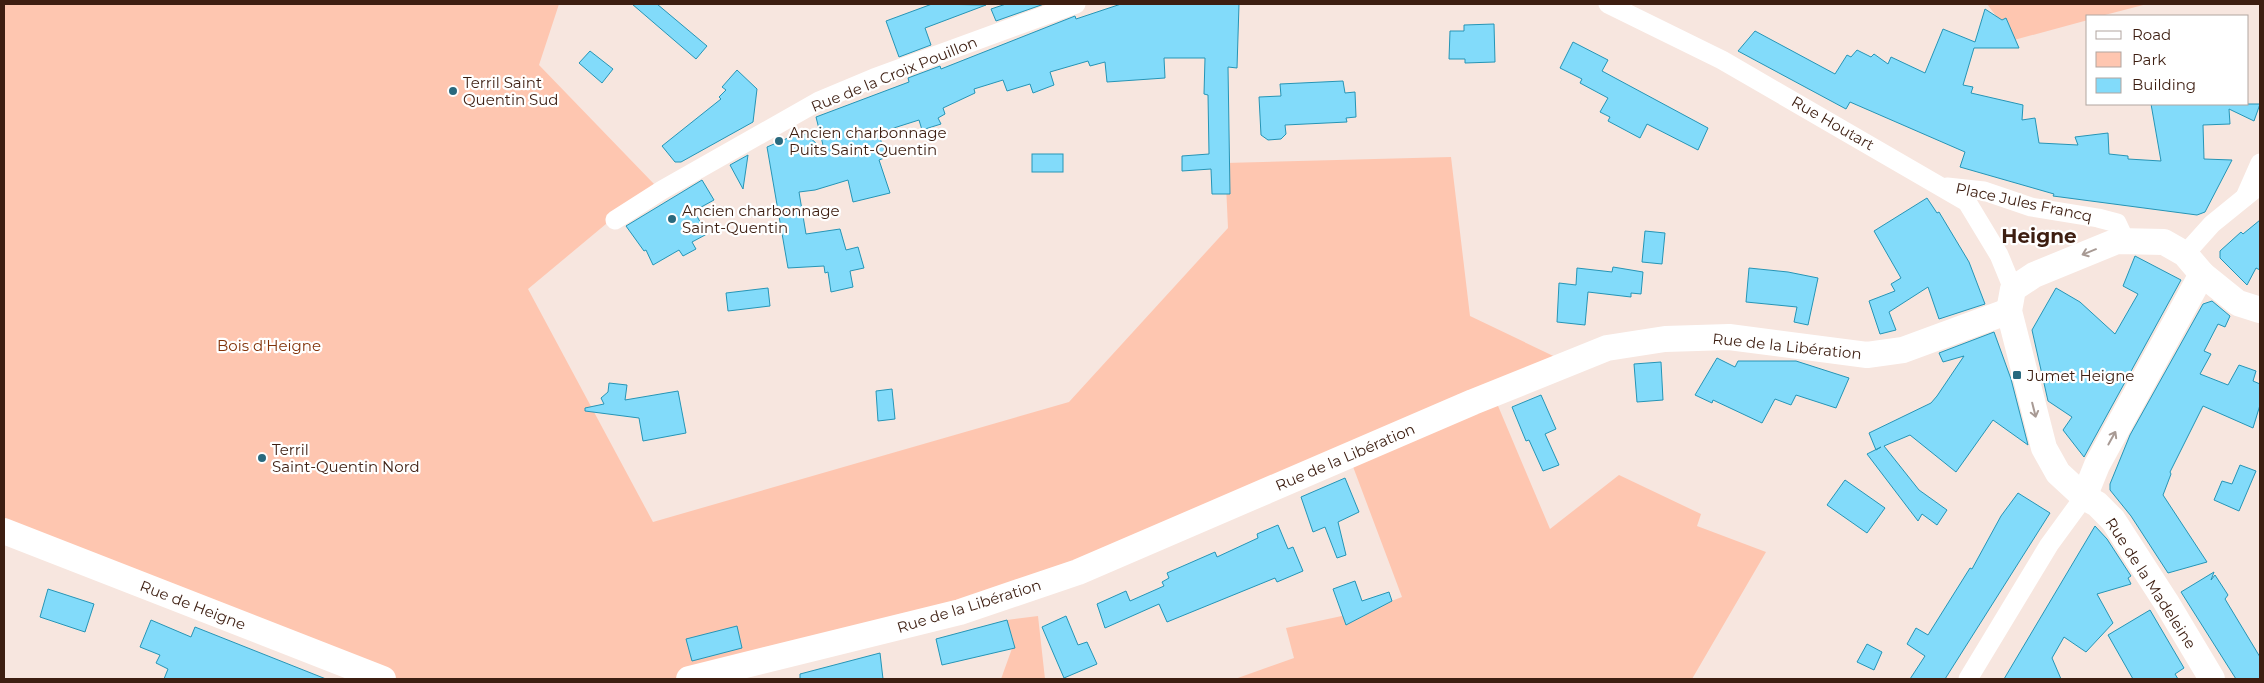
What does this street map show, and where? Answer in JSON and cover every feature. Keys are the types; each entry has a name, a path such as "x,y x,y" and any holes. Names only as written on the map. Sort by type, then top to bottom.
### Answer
{"street":[{"name":"Rue de la Croix Pouillon","path":"615,220 662,190 818,101 874,78 1076,4"},
{"name":"Rue Houtart","path":"1608,4 1722,60 1941,185 1967,202 1999,254 2011,300"},
{"path":"2245,198 2260,163"},
{"name":"Place Jules Francq","path":"1941,185 1984,191 2031,207 2117,223 2125,240"},
{"path":"2185,254 2212,224 2260,185"},
{"path":"2011,300 2034,275 2117,241 2125,240 2164,242 2185,254 2202,274 2238,303 2260,310"},
{"path":"1968,679 2049,546 2084,497 2097,465 2202,274"},
{"name":"Rue de la Madeleine","path":"2011,300 2044,448 2058,473 2084,497 2097,504 2113,520 2166,602 2212,679"},
{"name":"Rue de la Libération","path":"689,679 960,612 1078,572 1473,402 1607,348 1665,339 1729,337 1867,355 1903,350 2011,300"},
{"path":"2044,448 2060,465 2081,468 2097,465"},
{"name":"Rue de Heigne","path":"4,531 383,679"}],"green space":[{"name":"Bois d'Heigne","path":"4,4 559,4 539,65 654,184 528,289 653,522 1069,402 1228,228 1225,163 1451,157 1470,316 1568,363 1493,394 1550,529 1619,475 1701,514 1697,526 1766,552 1692,679 1235,679 1294,658 1286,628 1365,611 1402,597 1349,456 1078,572 689,679 383,679 4,531"},
{"path":"1987,4 2147,4 2105,15 2086,15 2086,21 2014,40"},
{"path":"1038,616 1045,679 1001,679 1014,643 1007,620"}],"building":[{"path":"632,4 657,4 707,46 696,59"},
{"path":"932,4 986,5 925,28 931,45 899,57 886,21"},
{"path":"1006,4 1044,4 996,21 991,9"},
{"path":"1121,4 1239,4 1237,68 1228,67 1230,194 1212,194 1211,169 1182,171 1182,156 1209,154 1208,95 1204,94 1205,58 1164,58 1165,78 1107,82 1105,62 1090,66 1088,61 1050,72 1054,85 1033,93 1030,84 1007,91 1003,80 974,89 975,93 943,108 945,114 938,118 941,124 922,130 919,120 878,133 887,157 879,160 890,193 853,202 848,180 815,190 799,192 806,234 840,229 846,250 858,247 864,268 850,271 853,287 831,292 828,272 825,273 824,266 788,268 767,147 788,138 806,134 828,154 823,145 816,117 909,82 908,78 940,66 941,69 1075,16 1076,19"},
{"path":"1985,9 2002,20 2006,18 2019,48 1974,48 1963,85 1973,87 1971,93 2023,105 2022,120 2035,118 2039,143 2078,145 2075,137 2108,133 2109,154 2128,156 2128,159 2161,161 2151,105 2260,104 2254,121 2229,109 2230,124 2203,125 2204,159 2232,160 2205,212 2197,215 2053,196 2054,194 1960,167 1965,152 1850,102 1846,109 1738,51 1755,31 1835,74 1847,55 1851,57 1857,50 1871,57 1874,54 1888,64 1891,57 1925,73 1943,29 1975,42"},
{"path":"1494,24 1495,62 1465,63 1465,59 1449,59 1450,31 1464,31 1464,25"},
{"path":"1573,42 1608,60 1602,71 1708,128 1698,150 1647,124 1640,138 1608,121 1610,117 1600,112 1608,98 1580,83 1582,79 1560,68"},
{"path":"590,51 613,69 602,83 579,63"},
{"path":"737,70 757,89 753,122 681,162 675,162 662,146 721,99 719,97 726,90 722,87"},
{"path":"1343,81 1345,93 1355,92 1356,117 1346,118 1347,122 1285,125 1286,134 1281,139 1268,140 1261,135 1259,97 1281,96 1280,84"},
{"path":"1032,154 1063,154 1063,172 1032,172"},
{"path":"748,155 743,189 730,165"},
{"path":"702,180 714,200 694,211 707,234 692,242 696,249 683,256 679,250 653,265 646,250 644,251 626,226"},
{"path":"1927,198 1937,213 1939,212 1969,262 1985,304 1939,319 1928,287 1889,312 1896,330 1880,334 1869,301 1895,291 1891,284 1901,278 1874,231"},
{"path":"2260,220 2260,270 2256,268 2247,285 2220,258 2220,251 2241,232 2243,234"},
{"path":"1645,231 1665,233 1662,264 1642,262"},
{"path":"2135,256 2181,280 2084,457 2063,430 2072,417 2048,401 2032,330 2056,288 2080,302 2115,334 2138,294 2123,286"},
{"path":"1613,267 1643,272 1641,294 1631,293 1631,297 1588,292 1585,325 1557,322 1559,283 1576,285 1577,268 1612,272"},
{"path":"1749,268 1788,272 1818,278 1808,325 1794,322 1797,307 1746,302"},
{"path":"768,288 770,306 728,311 726,293"},
{"path":"2212,301 2230,316 2225,327 2218,324 2204,351 2211,354 2200,374 2228,385 2239,365 2256,371 2253,381 2260,384 2260,405 2253,428 2203,406 2170,472 2171,474 2163,495 2207,562 2168,573 2131,516 2110,490 2110,484 2130,435 2203,304"},
{"path":"1994,332 2011,379 2028,445 1993,420 1956,472 1910,435 1884,446 1919,490 1947,510 1937,525 1922,514 1918,521 1867,454 1876,450 1869,433 1931,403 1964,356 1943,362 1939,353"},
{"path":"1717,358 1735,367 1738,361 1796,361 1849,378 1836,408 1796,395 1791,405 1775,399 1762,423 1713,400 1712,403 1695,395"},
{"path":"1661,362 1663,400 1637,402 1634,364"},
{"path":"609,383 627,385 625,400 678,391 686,433 643,441 639,418 585,411 585,408 604,404 601,398 608,392"},
{"path":"892,389 895,419 878,421 876,391"},
{"path":"1541,395 1556,429 1545,434 1559,465 1543,471 1529,440 1526,441 1512,407"},
{"path":"2240,465 2256,471 2239,511 2214,500 2222,481 2232,484"},
{"path":"1345,478 1359,512 1338,522 1346,555 1337,558 1325,527 1313,532 1301,497"},
{"path":"1845,480 1885,508 1867,533 1827,505"},
{"path":"2018,493 2050,513 1945,679 1910,679 1925,656 1907,644 1916,628 1928,635 1970,568 1972,569 2001,516"},
{"path":"1278,525 1288,549 1293,547 1303,571 1277,582 1275,578 1167,622 1159,604 1105,628 1097,604 1126,591 1130,601 1164,586 1162,582 1169,578 1167,573 1215,552 1217,557 1258,538 1257,534"},
{"path":"2095,526 2107,539 2131,576 2128,578 2131,584 2097,594 2113,623 2086,652 2064,637 2052,658 2061,679 2004,679"},
{"path":"2214,572 2211,580 2215,575 2228,595 2225,599 2260,657 2260,679 2236,679 2181,592"},
{"path":"1355,581 1362,601 1389,592 1392,601 1346,625 1333,589"},
{"path":"48,589 94,604 85,632 40,617"},
{"path":"2150,610 2184,668 2175,674 2178,679 2133,679 2108,635"},
{"path":"1066,616 1078,645 1087,642 1097,664 1064,678 1042,627"},
{"path":"151,620 191,637 195,627 326,679 164,679 168,669 156,663 160,655 140,647"},
{"path":"1007,620 1015,648 942,665 936,639"},
{"path":"737,626 742,648 692,661 686,639"},
{"path":"1867,644 1882,652 1874,670 1857,662"},
{"path":"880,653 883,679 800,679 800,674"}],"place":[{"name":"Terril Saint Quentin Sud","path":"453,91"},
{"name":"Ancien charbonnage Puits Saint-Quentin","path":"779,141"},
{"name":"Ancien charbonnage Saint-Quentin","path":"672,219"},
{"name":"Jumet Heigne","path":"2017,375"},
{"name":"Terril Saint-Quentin Nord","path":"262,458"}],"district":[{"name":"Heigne","path":"2039,236"}]}
